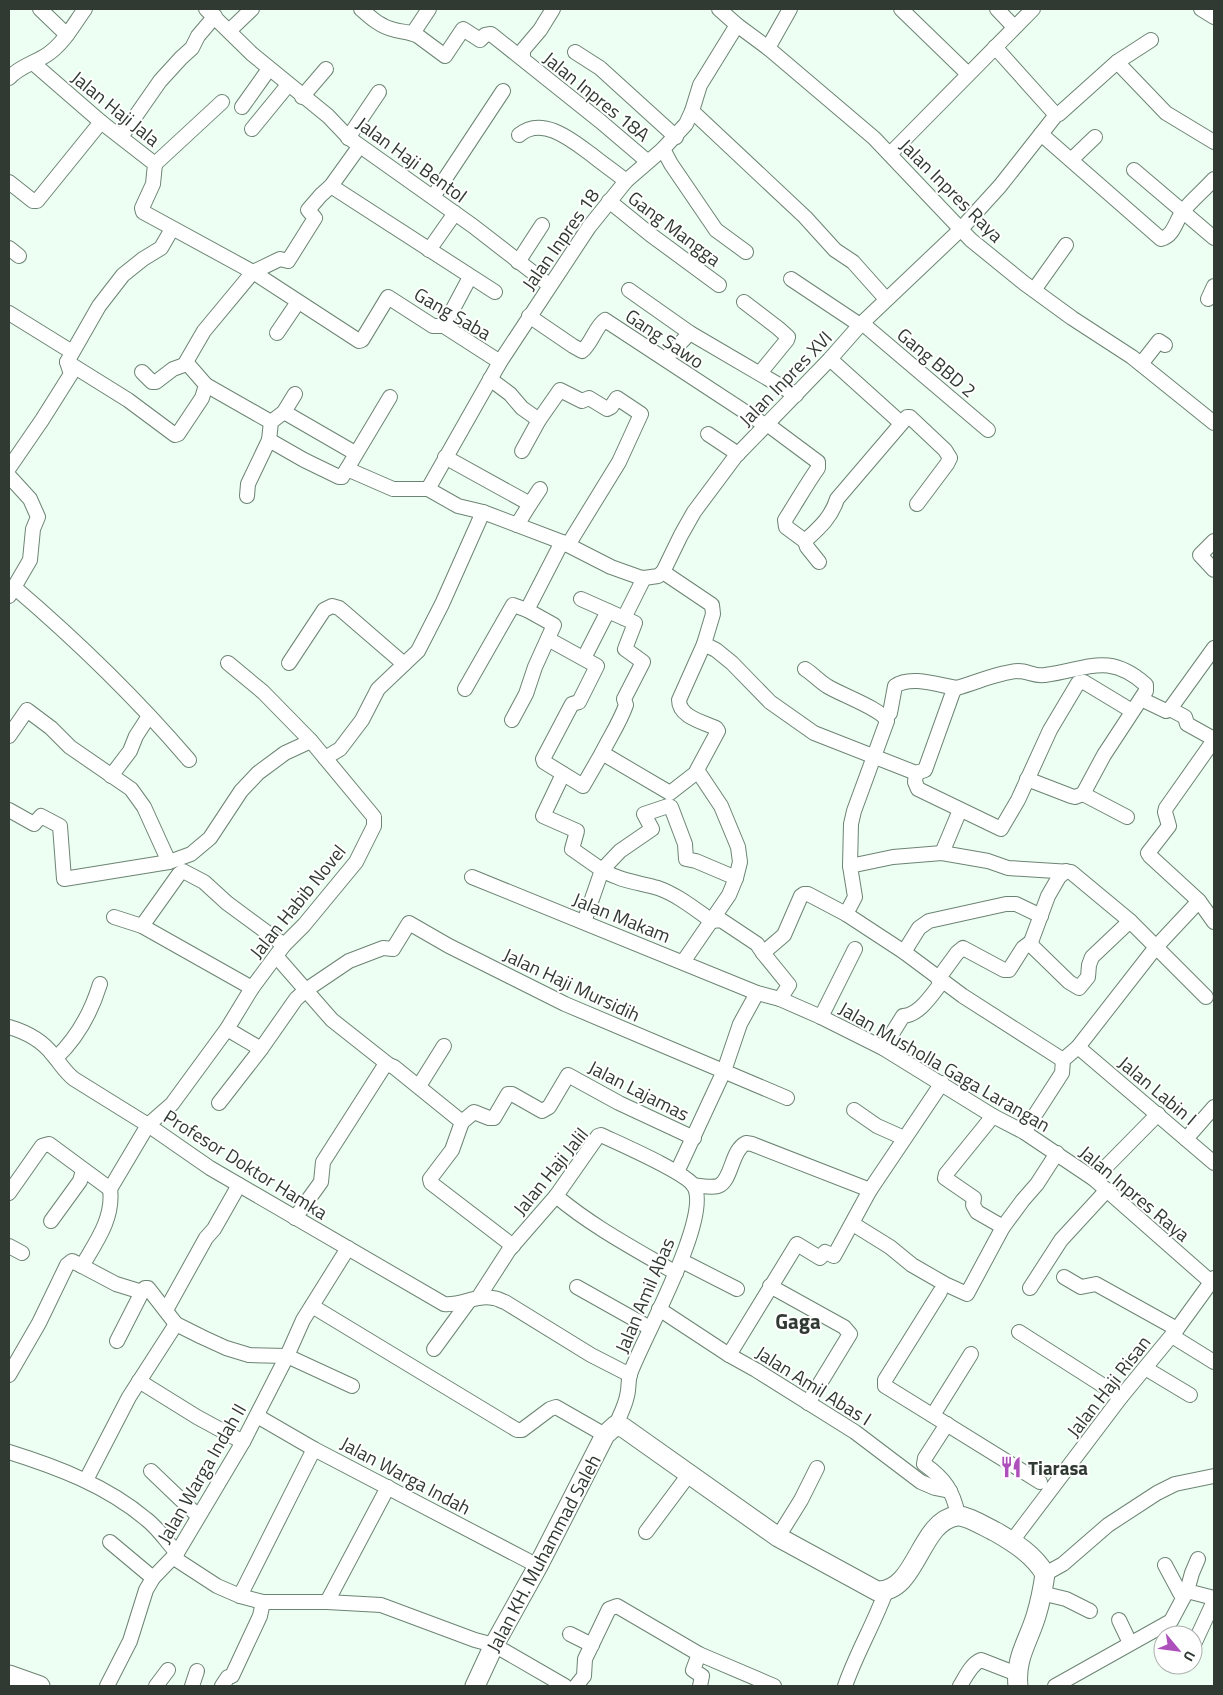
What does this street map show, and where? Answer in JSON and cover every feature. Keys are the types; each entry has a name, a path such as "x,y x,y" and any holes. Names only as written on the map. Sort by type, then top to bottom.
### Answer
{"street":[{"path":"40,9 67,35"},
{"path":"9,78 16,70 50,53 67,35 85,9"},
{"path":"230,31 252,9"},
{"path":"361,9 374,21 388,29 413,33 429,9"},
{"path":"523,58 523,50 540,30 553,9"},
{"name":"Jalan Inpres Raya","path":"719,9 874,138 960,230 1034,290 1090,331 1141,364 1213,418"},
{"path":"768,48 790,9"},
{"path":"901,9 968,74"},
{"path":"997,9 1014,27"},
{"path":"890,154 1032,9"},
{"path":"1201,9 1214,18"},
{"path":"121,137 160,81 192,48 210,12"},
{"name":"Jalan Haji Bentol","path":"210,12 269,69 328,116 359,147 455,213 550,285"},
{"name":"Jalan Inpres 18","path":"428,489 500,362 589,227 609,201 622,178 663,149 686,124 700,85 737,25"},
{"name":"Jalan Inpres 18A","path":"413,33 445,56 463,29 480,40 485,35 492,34 647,161"},
{"name":"Jalan Inpres XVI","path":"663,572 680,535 694,512 738,454 796,395 861,324 960,230 1000,186 1056,115 1117,62 1151,40"},
{"path":"995,47 1056,115"},
{"path":"575,52 600,68 676,137"},
{"path":"1117,62 1166,113 1214,142"},
{"name":"Jalan Haji Jala","path":"33,63 101,122 155,164 153,184 142,211 253,272 360,341 387,297"},
{"path":"242,107 269,69"},
{"path":"302,97 326,69"},
{"path":"252,129 288,85"},
{"path":"433,198 502,91"},
{"path":"348,138 379,92"},
{"path":"155,164 222,102"},
{"path":"692,111 805,217 835,250 853,262 886,300"},
{"path":"9,182 33,201 37,202 101,122"},
{"path":"519,135 524,131 539,127 566,136 622,178"},
{"path":"1041,134 1162,239 1165,239 1171,233 1183,212 1214,179"},
{"path":"1071,160 1095,137"},
{"path":"270,422 206,385 187,364 187,359 204,331 253,272 280,258 288,261 315,218 308,210 320,195 332,186 359,147"},
{"path":"663,149 671,164 716,230 746,252"},
{"path":"1134,170 1214,238"},
{"path":"332,186 495,292"},
{"name":"Gang Mangga","path":"609,201 650,235 719,285"},
{"path":"429,250 455,213"},
{"path":"518,262 542,225"},
{"path":"9,468 71,374 70,357 99,306 117,283 135,265 161,248 172,229"},
{"path":"1034,290 1066,245"},
{"path":"444,326 470,277"},
{"name":"Gang BBD 2","path":"791,279 861,324 988,430"},
{"path":"1208,299 1214,286"},
{"path":"628,290 690,332 796,395"},
{"name":"Gang Saba","path":"387,297 433,326 444,326 500,362"},
{"path":"276,333 298,302"},
{"path":"744,302 788,337 760,373"},
{"path":"9,313 175,435 178,434 202,398 206,385"},
{"name":"Gang Sawo","path":"529,316 582,350 587,347 605,320 665,359 690,378 766,424 818,462 818,468 802,492 795,507 786,518 786,527 805,541"},
{"path":"665,359 690,332"},
{"path":"1141,364 1159,341 1165,345"},
{"path":"830,359 901,423"},
{"path":"142,372 152,382 156,382 174,369 187,364"},
{"path":"490,379 510,394 522,408 539,420"},
{"path":"522,451 539,420 560,390 582,401 589,398 607,409 611,407 617,398 641,414 619,462 565,543 527,610"},
{"path":"270,422 284,412 295,394"},
{"path":"269,440 342,477 390,396"},
{"path":"284,412 355,453"},
{"path":"819,562 807,548 805,541 826,520 833,511 836,499 860,474 907,417 910,417 950,458 917,504"},
{"path":"247,496 248,484 269,440 270,422"},
{"path":"708,434 738,454"},
{"path":"445,457 530,504"},
{"path":"347,469 393,489 428,489 458,506 483,512 565,543 611,568 644,578 658,576 663,572 712,605 713,614 703,645 679,700 684,714 716,728 718,731 698,766 697,772 670,793 602,753"},
{"path":"9,476 30,499 38,517 33,529 30,560 11,592 67,634 149,716 189,760"},
{"path":"517,525 540,489"},
{"path":"325,758 340,749 353,734 378,689 418,651 442,604 483,512"},
{"path":"1214,541 1200,555 1214,570"},
{"path":"624,618 644,578"},
{"path":"548,639 596,664 596,668 579,702 572,704 543,759 544,763 583,786 626,706 624,699 644,664 642,660 624,650 636,624 581,599"},
{"path":"289,663 324,610 332,606 339,608 404,664"},
{"path":"464,689 512,606 527,610 554,626 535,667 526,694 512,720"},
{"path":"584,658 608,611"},
{"path":"703,645 716,650 732,663 770,702 814,733 916,773 926,770 956,688"},
{"path":"1141,699 1166,711 1170,709 1214,648"},
{"name":"Jalan Habib Novel","path":"110,1189 148,1125 172,1104 227,1030 252,988 280,951 356,862 374,826 374,817 311,741 263,692 228,663"},
{"path":"885,718 890,713 895,686 901,682 915,681 956,688 1010,672 1021,671 1041,676 1098,664 1115,666 1131,673 1147,687 1104,755 1083,794 1075,797 1071,796 1027,779"},
{"path":"805,669 828,686 885,718"},
{"path":"916,773 914,782 918,789 1001,829 1058,717 1078,683 1084,682 1132,711"},
{"path":"1170,709 1185,717 1187,724 1213,745 1166,808 1164,812 1169,826 1149,850 1150,856 1198,901 1214,922"},
{"path":"9,736 27,710 51,728 70,747 131,789 144,807 169,862"},
{"path":"111,776 130,751 136,736 149,716"},
{"path":"846,914 855,897 850,866 854,811 886,724 885,718"},
{"path":"9,810 34,824 41,816 60,826 64,879 169,862 191,854 210,838 236,798 258,773 285,753 311,741"},
{"path":"684,962 729,895 740,862 739,852 722,806 697,772"},
{"path":"563,774 543,816 577,831 572,849 619,880 663,890 712,921 721,920 757,944 789,985 780,999"},
{"path":"1083,794 1127,818"},
{"path":"584,922 602,870 620,851 652,829 644,814 668,806 671,807 685,844 686,859 736,878"},
{"path":"942,853 960,810"},
{"path":"850,866 893,857 942,853 988,861 1008,868 1066,871 1074,874 1130,922 1206,996"},
{"path":"142,926 178,874 183,871 204,882 280,951 306,990 332,1020 387,1065 394,1067 419,1086 462,1122 452,1150 430,1179 431,1182 513,1246"},
{"path":"884,1048 903,1016 909,1016 920,1009 957,953 963,948 1004,970 1008,970 1023,948 1031,942 1048,896 1059,877 1066,871"},
{"name":"Jalan Makam","path":"472,877 757,993"},
{"path":"763,953 784,935 801,896 804,894 846,914 904,952 940,980 1064,1060"},
{"path":"1024,1132 1062,1073 1064,1060 1078,1047 1156,947 1198,901"},
{"path":"904,952 919,928 929,921 1006,904 1016,904 1041,916"},
{"path":"114,917 142,926 252,988"},
{"path":"1031,942 1033,947 1069,982 1079,988 1088,977 1092,957 1130,922"},
{"name":"Jalan Haji Mursidih","path":"306,990 350,961 383,948 393,949 409,923 449,946 565,1004 787,1098"},
{"path":"821,1017 855,949"},
{"path":"56,1058 75,1037 90,1009 100,984"},
{"path":"219,1103 261,1049 296,999 306,990"},
{"path":"757,993 740,1024 724,1071 677,1172 693,1185 717,1186 725,1180 738,1149 746,1143 870,1190"},
{"name":"Jalan Musholla Gaga Larangan","path":"757,993 780,999 884,1048 994,1116 1024,1132 1057,1154"},
{"name":"Profesor Doktor Hamka","path":"9,1027 39,1041 56,1058 64,1071 74,1079 148,1125 210,1168 444,1304 454,1305 473,1299 493,1297 505,1302 591,1355 630,1375"},
{"path":"227,1030 261,1049"},
{"path":"419,1086 444,1046"},
{"name":"Jalan Labin I","path":"1078,1047 1214,1163"},
{"path":"295,1218 321,1182 323,1162 387,1065"},
{"name":"Jalan Lajamas","path":"462,1122 474,1112 494,1118 508,1094 512,1094 542,1111 549,1107 568,1075 694,1138"},
{"path":"728,1354 797,1244 820,1258 825,1252 834,1256 870,1190 942,1083"},
{"path":"1186,1139 1214,1107"},
{"path":"854,1110 877,1126 904,1138"},
{"path":"1094,1179 1158,1114"},
{"path":"994,1116 946,1174 945,1178 974,1198 973,1205 977,1212 1003,1227"},
{"name":"Jalan Haji Jalil","path":"434,1349 513,1246 556,1196 596,1138 601,1135 677,1172"},
{"path":"9,1192 45,1144 55,1147 110,1189 109,1213 104,1228 82,1266"},
{"path":"852,1224 890,1247 912,1265 966,1294 1003,1227 1037,1184 1057,1154"},
{"name":"Jalan Inpres Raya","path":"1057,1154 1094,1179 1213,1280"},
{"path":"51,1221 80,1181 83,1170"},
{"path":"166,1310 206,1238 214,1229 239,1185"},
{"name":"Jalan Amil Abas","path":"611,1430 627,1397 630,1375 679,1267 690,1234 698,1198 693,1185"},
{"path":"1030,1288 1061,1240 1107,1190"},
{"path":"556,1196 601,1229 679,1267 737,1289"},
{"path":"9,1246 22,1253"},
{"name":"Jalan Warga Indah II","path":"107,1686 130,1641 146,1590 153,1578 175,1555 243,1442 287,1356 303,1320 348,1248"},
{"path":"9,1375 39,1323 67,1265 72,1261 116,1284 142,1292"},
{"path":"1064,1277 1081,1287 1096,1284 1174,1333 1214,1362"},
{"name":"Jalan Haji Risan","path":"1012,1542 1121,1397 1174,1333 1213,1280"},
{"path":"770,1286 844,1327 850,1334 808,1403"},
{"path":"577,1287 650,1328"},
{"path":"117,1341 142,1292 145,1288 148,1288 176,1324 226,1348 249,1355 287,1356 352,1386"},
{"path":"940,1292 885,1380 885,1386 890,1391 1040,1482"},
{"path":"312,1306 517,1430 522,1430 550,1409 556,1407 611,1430 624,1428 778,1536 869,1588 886,1591"},
{"name":"Jalan Amil Abas I","path":"659,1308 728,1354 855,1432 921,1482 935,1488 950,1491"},
{"path":"86,1480 129,1397 176,1324"},
{"path":"1018,1332 1121,1397"},
{"path":"932,1415 970,1354"},
{"path":"1145,1368 1190,1395"},
{"path":"139,1381 197,1417 243,1442"},
{"name":"Jalan Warga Indah","path":"257,1416 314,1449 538,1566"},
{"path":"947,1424 925,1458 924,1464 940,1476 954,1497 958,1515"},
{"name":"Jalan KH. Muhammad Saleh","path":"475,1686 494,1645 611,1430"},
{"path":"240,1596 314,1449"},
{"path":"9,1452 86,1480 119,1499 147,1519 175,1555 217,1586 240,1596 263,1602 327,1602 381,1605 475,1640 494,1645 565,1686"},
{"path":"778,1536 801,1500 817,1468"},
{"path":"151,1472 198,1516"},
{"path":"646,1532 690,1473"},
{"path":"1043,1583 1108,1525 1157,1493 1175,1484 1214,1476"},
{"path":"327,1602 388,1487"},
{"path":"845,1686 886,1591 899,1582 911,1567 932,1531 944,1520 958,1515 980,1524 1012,1542 1034,1559 1043,1583 1036,1616 1018,1661 1018,1680 980,1660 972,1667 960,1686"},
{"path":"110,1542 153,1578"},
{"path":"1055,1686 1171,1621 1187,1591 1198,1559"},
{"path":"1165,1565 1180,1593 1187,1591 1214,1600 1203,1625"},
{"path":"1043,1583 1090,1611"},
{"path":"222,1686 228,1677 232,1676 260,1616 263,1602"},
{"path":"576,1686 584,1676 585,1659 609,1609 617,1606 700,1654 774,1686"},
{"path":"1119,1620 1130,1643"},
{"path":"570,1634 592,1645"},
{"path":"700,1654 693,1670 702,1676 700,1686"},
{"path":"156,1686 168,1670"},
{"path":"192,1686 197,1671"},
{"path":"9,1675 40,1686"}],"place":[{"name":"Tiarasa","path":"1011,1467"}],"district":[{"name":"Gaga","path":"798,1321"}]}
